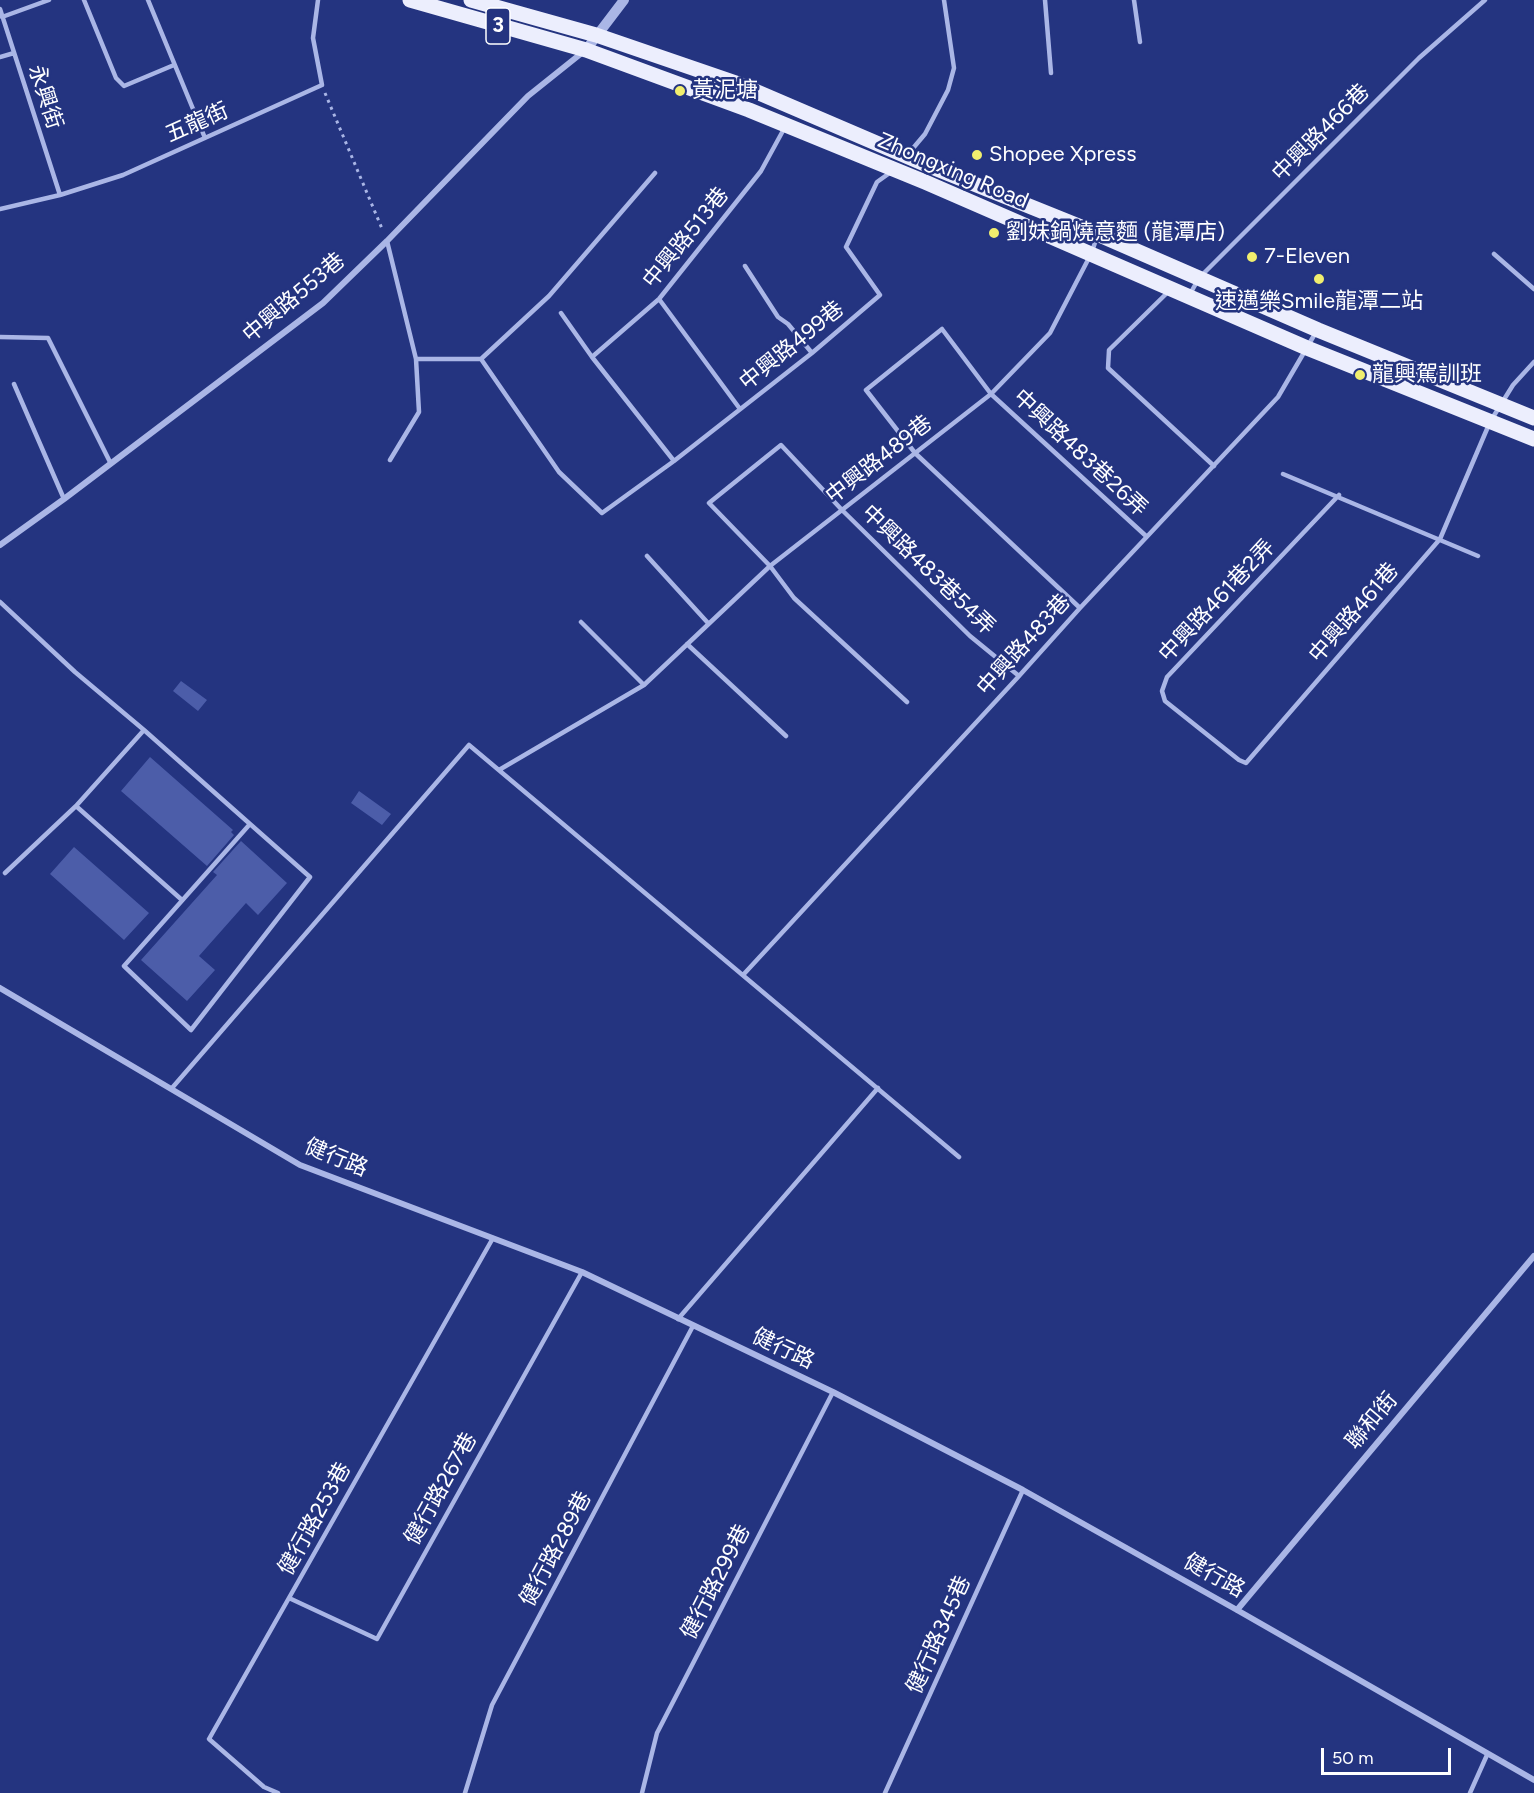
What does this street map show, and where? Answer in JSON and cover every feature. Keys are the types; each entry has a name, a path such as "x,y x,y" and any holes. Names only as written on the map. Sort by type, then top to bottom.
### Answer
{"main road":[{"name":"Zhongxing Road","path":"411,0 586,50 786,124 1307,348 1534,439"},
{"name":"Zhongxing Road","path":"471,0 596,35 736,83 1098,234 1318,330 1534,418"}],"street":[{"path":"586,50 624,0"},
{"name":"中興路553巷","path":"0,545 323,303 387,241 528,96 586,50"},
{"name":"健行路","path":"0,988 300,1165 582,1272 833,1392 1023,1490 1534,1780"},
{"name":"聯和街","path":"1237,1610 1534,1256"}],"lane":[{"path":"2,17 49,0"},
{"path":"84,0 116,78 124,86 174,65"},
{"path":"148,0 205,138"},
{"path":"318,0 313,38 322,85"},
{"path":"894,170 925,134 948,90 954,68 944,0"},
{"path":"1045,0 1051,73"},
{"path":"1134,0 1140,42"},
{"name":"中興路466巷","path":"1189,297 1199,278 1419,58 1485,0"},
{"name":"永興街","path":"0,9 60,195"},
{"path":"0,57 14,53"},
{"name":"五龍街","path":"0,209 60,195 123,175 322,85"},
{"name":"中興路513巷","path":"592,357 658,299 761,171 786,124"},
{"name":"中興路499巷","path":"481,359 559,472 602,513 674,461 812,353 880,294 846,247 877,182 894,170"},
{"path":"416,359 481,359 549,296 655,173"},
{"name":"中興路489巷","path":"499,770 644,685 770,566 991,394 1050,333 1091,254 1098,234"},
{"path":"387,241 416,359 420,412 390,460"},
{"path":"1494,254 1534,289"},
{"path":"745,266 778,317 789,324 812,353"},
{"path":"1170,289 1109,350 1108,368 1214,466"},
{"path":"658,299 740,409"},
{"path":"561,313 592,357 674,461"},
{"name":"中興路483巷26弄","path":"915,453 866,390 942,329 991,394 1146,536"},
{"name":"中興路483巷","path":"743,975 1146,536 1278,397 1318,330"},
{"path":"0,337 48,338 111,464"},
{"name":"中興路461巷","path":"1201,729 1239,760 1246,763 1440,539 1490,422 1513,385 1534,362"},
{"path":"14,384 64,499"},
{"name":"中興路483巷54弄","path":"770,566 709,502 781,445 842,510 970,636 1019,676"},
{"path":"915,453 1080,608"},
{"path":"1283,474 1339,495 1478,556"},
{"name":"中興路461巷2弄","path":"1201,729 1165,700 1162,690 1167,677 1339,495"},
{"path":"647,556 708,623"},
{"path":"770,566 794,598 907,702"},
{"path":"0,602 75,672 144,730 310,877 191,1030 124,966 250,824"},
{"path":"581,622 644,685"},
{"path":"687,644 786,736"},
{"path":"4,873 76,806 144,730"},
{"path":"172,1089 469,745 959,1156"},
{"path":"76,806 182,900"},
{"path":"678,1319 878,1088"},
{"name":"健行路253巷","path":"278,1793 264,1787 209,1739 493,1238"},
{"name":"健行路267巷","path":"289,1598 377,1639 582,1272"},
{"name":"健行路289巷","path":"465,1793 492,1705 693,1326"},
{"name":"健行路299巷","path":"642,1793 657,1733 833,1392"},
{"name":"健行路345巷","path":"885,1793 1023,1490"},
{"path":"1470,1793 1487,1755"}],"path":[{"path":"322,85 387,241"}],"building":[{"path":"181,681 207,700 198,711 173,691"},
{"path":"150,757 233,830 231,832 234,835 207,866 121,791"},
{"path":"359,791 391,814 382,825 351,803"},
{"path":"241,841 287,883 258,915 246,903 199,956 215,970 187,1001 141,960 217,875 213,872"},
{"path":"74,847 149,913 124,940 50,874"}],"place":[{"name":"黃泥塘","path":"680,91"},
{"name":"Shopee Xpress","path":"977,155"},
{"name":"劉妹鍋燒意麵 (龍潭店)","path":"994,233"},
{"name":"7-Eleven","path":"1252,257"},
{"name":"速邁樂Smile龍潭二站","path":"1319,279"},
{"name":"龍興駕訓班","path":"1360,375"}]}
